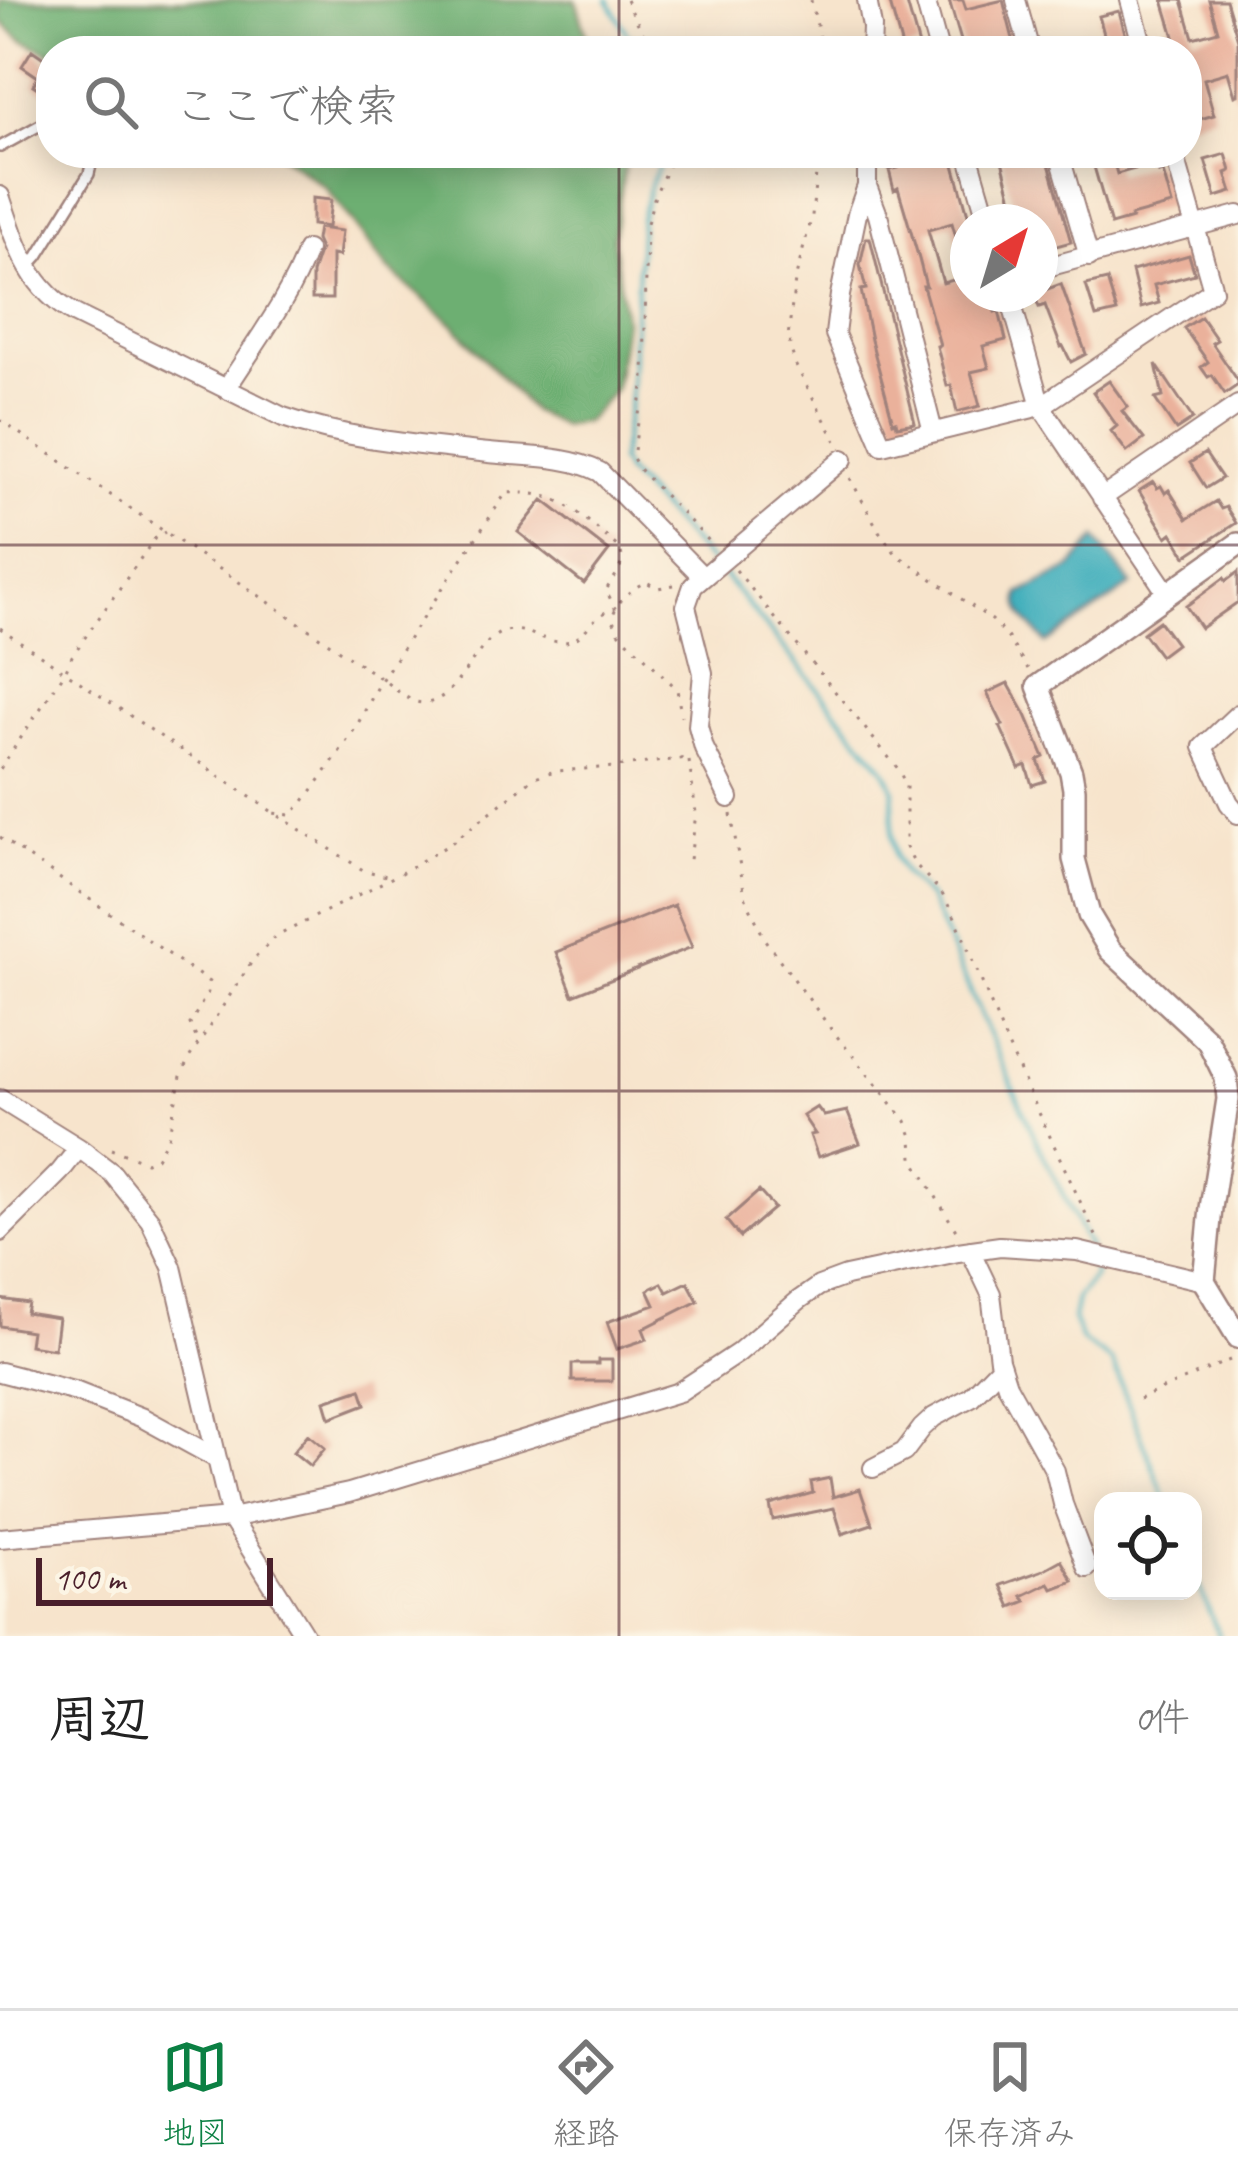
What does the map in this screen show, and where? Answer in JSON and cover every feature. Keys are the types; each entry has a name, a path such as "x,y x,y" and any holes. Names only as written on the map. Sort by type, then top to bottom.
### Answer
{"street":[{"path":"868,0 872,36"},
{"path":"925,0 935,36"},
{"path":"1016,0 1026,36"},
{"path":"1130,0 1140,36"},
{"path":"867,168 835,334 882,445 1041,406 1213,290 1178,168"},
{"path":"972,168 983,204"},
{"path":"1063,168 1088,256"},
{"path":"867,186 933,432"},
{"path":"0,196 27,267 62,307 284,417 331,432 568,460 591,467 698,573"},
{"path":"1058,264 1238,215"},
{"path":"226,389 307,250"},
{"path":"1014,312 1041,406 1167,593"},
{"path":"1102,498 1238,405"},
{"path":"729,797 698,727 703,673 686,606 698,573 843,459"},
{"path":"1238,544 1038,686 1071,772 1074,859 1089,914 1110,950 1208,1041 1226,1078 1228,1099 1204,1281 1238,1337"},
{"path":"1238,714 1203,747 1238,814"},
{"path":"0,1099 112,1173 150,1220 172,1267 231,1518 305,1636"},
{"path":"0,1232 79,1148"},
{"path":"0,1538 231,1518 349,1493 680,1392 738,1353 819,1286 846,1276 1000,1246 1077,1251 1204,1281"},
{"path":"970,1250 991,1294 1001,1366 1055,1471 1087,1568"},
{"path":"873,1468 904,1452 934,1418 971,1397 1001,1366"},
{"path":"0,1372 143,1418 216,1458"}],"lane":[{"path":"0,147 36,127"},
{"path":"27,267 91,168"}],"path":[{"path":"626,0 644,36"},
{"path":"811,0 819,36"},
{"path":"667,168 647,223 644,380 633,458 724,557 899,770 908,800 906,847 956,919 1008,1046 1108,1259"},
{"path":"0,420 413,700 437,700 448,692 501,633 510,630 568,642 635,587 646,582 671,588 698,573"},
{"path":"273,812 290,814 301,806 506,493 561,499 619,548 622,563 606,590 615,608 612,618 619,632 676,689 683,728"},
{"path":"0,769 72,656 155,538 166,531"},
{"path":"0,628 363,870 392,877"},
{"path":"686,748 696,813 691,860"},
{"path":"104,1145 146,1162 156,1158 168,1138 181,1076 198,1042 253,960 275,937 450,844 535,777 688,758"},
{"path":"729,797 745,896 765,940 906,1121 913,1158 970,1250"},
{"path":"0,836 208,982 208,992 190,1024 198,1042"},
{"path":"1139,1399 1238,1356"}],"green space":[{"path":"0,0 576,0 587,36 36,36 36,46 0,20"},
{"path":"299,168 625,168 613,238 625,320 615,389 587,421 563,426 533,412 454,325 388,269 325,187"}],"water":[{"path":"1096,538 1132,585 1046,643 1022,614 1020,594 1071,568"}],"building":[{"path":"889,0 906,0 916,36 899,36"},
{"path":"949,0 963,0 966,9 1003,0 1012,36 960,36"},
{"path":"1163,0 1182,0 1192,36 1174,36"},
{"path":"1209,0 1226,0 1238,40 1238,95 1228,72 1204,79 1214,115 1202,119 1200,36 1218,31"},
{"path":"1119,11 1126,36 1104,36 1099,16"},
{"path":"32,50 36,53 36,76 22,66"},
{"path":"1226,154 1232,192 1216,197 1205,160"},
{"path":"955,168 965,204 950,204 950,224 928,230 943,283 950,281 950,312 999,312 1006,340 983,346 989,368 971,372 980,406 957,412 919,259 898,188 894,190 889,170"},
{"path":"1004,168 1050,168 1071,242 1058,246 1058,204 1013,204"},
{"path":"1094,168 1115,168 1117,174 1138,168 1163,172 1172,205 1111,225"},
{"path":"312,198 331,200 328,227 312,225"},
{"path":"318,228 342,231 339,256 332,255 332,299 312,299 312,273 320,249"},
{"path":"866,238 870,238 915,423 897,426 893,422 871,340 861,290 866,289 860,265"},
{"path":"1189,255 1195,274 1154,285 1159,303 1141,308 1132,271"},
{"path":"1107,280 1117,312 1096,317 1086,285"},
{"path":"1058,285 1086,354 1071,362 1048,312 1058,312"},
{"path":"1201,317 1238,381 1225,394 1201,367 1208,362 1184,328"},
{"path":"1156,364 1193,419 1176,430 1155,399 1163,397"},
{"path":"1109,381 1128,407 1122,411 1144,439 1127,452 1111,431 1117,426 1093,392"},
{"path":"1205,453 1222,478 1206,488 1190,463"},
{"path":"1153,482 1165,493 1169,490 1187,519 1216,501 1236,523 1186,556 1172,533 1167,537 1139,491"},
{"path":"543,500 609,551 584,584 518,532"},
{"path":"1238,572 1238,602 1201,628 1186,606"},
{"path":"1159,621 1176,644 1160,656 1143,633"},
{"path":"1008,683 1044,757 1038,760 1045,781 1032,785 1026,765 1019,768 987,693"},
{"path":"674,905 692,947 573,995 556,952"},
{"path":"817,1107 824,1116 847,1111 860,1143 818,1157 810,1135 815,1134 803,1116"},
{"path":"759,1191 774,1208 740,1237 726,1220"},
{"path":"688,1282 698,1301 643,1329 647,1339 617,1349 607,1322 655,1305 648,1290 662,1283 667,1292"},
{"path":"0,1299 28,1303 26,1313 58,1318 54,1349 29,1345 31,1331 0,1326"},
{"path":"598,1360 612,1360 612,1381 572,1381 572,1364 598,1364"},
{"path":"361,1389 366,1404 330,1418 325,1401"},
{"path":"308,1434 325,1448 310,1466 293,1452"},
{"path":"830,1478 833,1497 860,1489 872,1524 842,1534 834,1508 773,1520 770,1505 813,1493 811,1482"},
{"path":"1061,1560 1073,1581 1053,1589 1049,1583 1011,1607 1001,1585"}],"waterway":[{"path":"608,0 628,36"},
{"path":"658,168 641,218 630,403 620,461 711,562"},
{"path":"719,570 885,770 894,790 895,857 904,874 929,898 1089,1247"},
{"path":"1091,1258 1095,1275 1077,1299 1073,1319 1082,1341 1112,1361 1163,1492"},
{"path":"1202,1593 1219,1636"}]}
